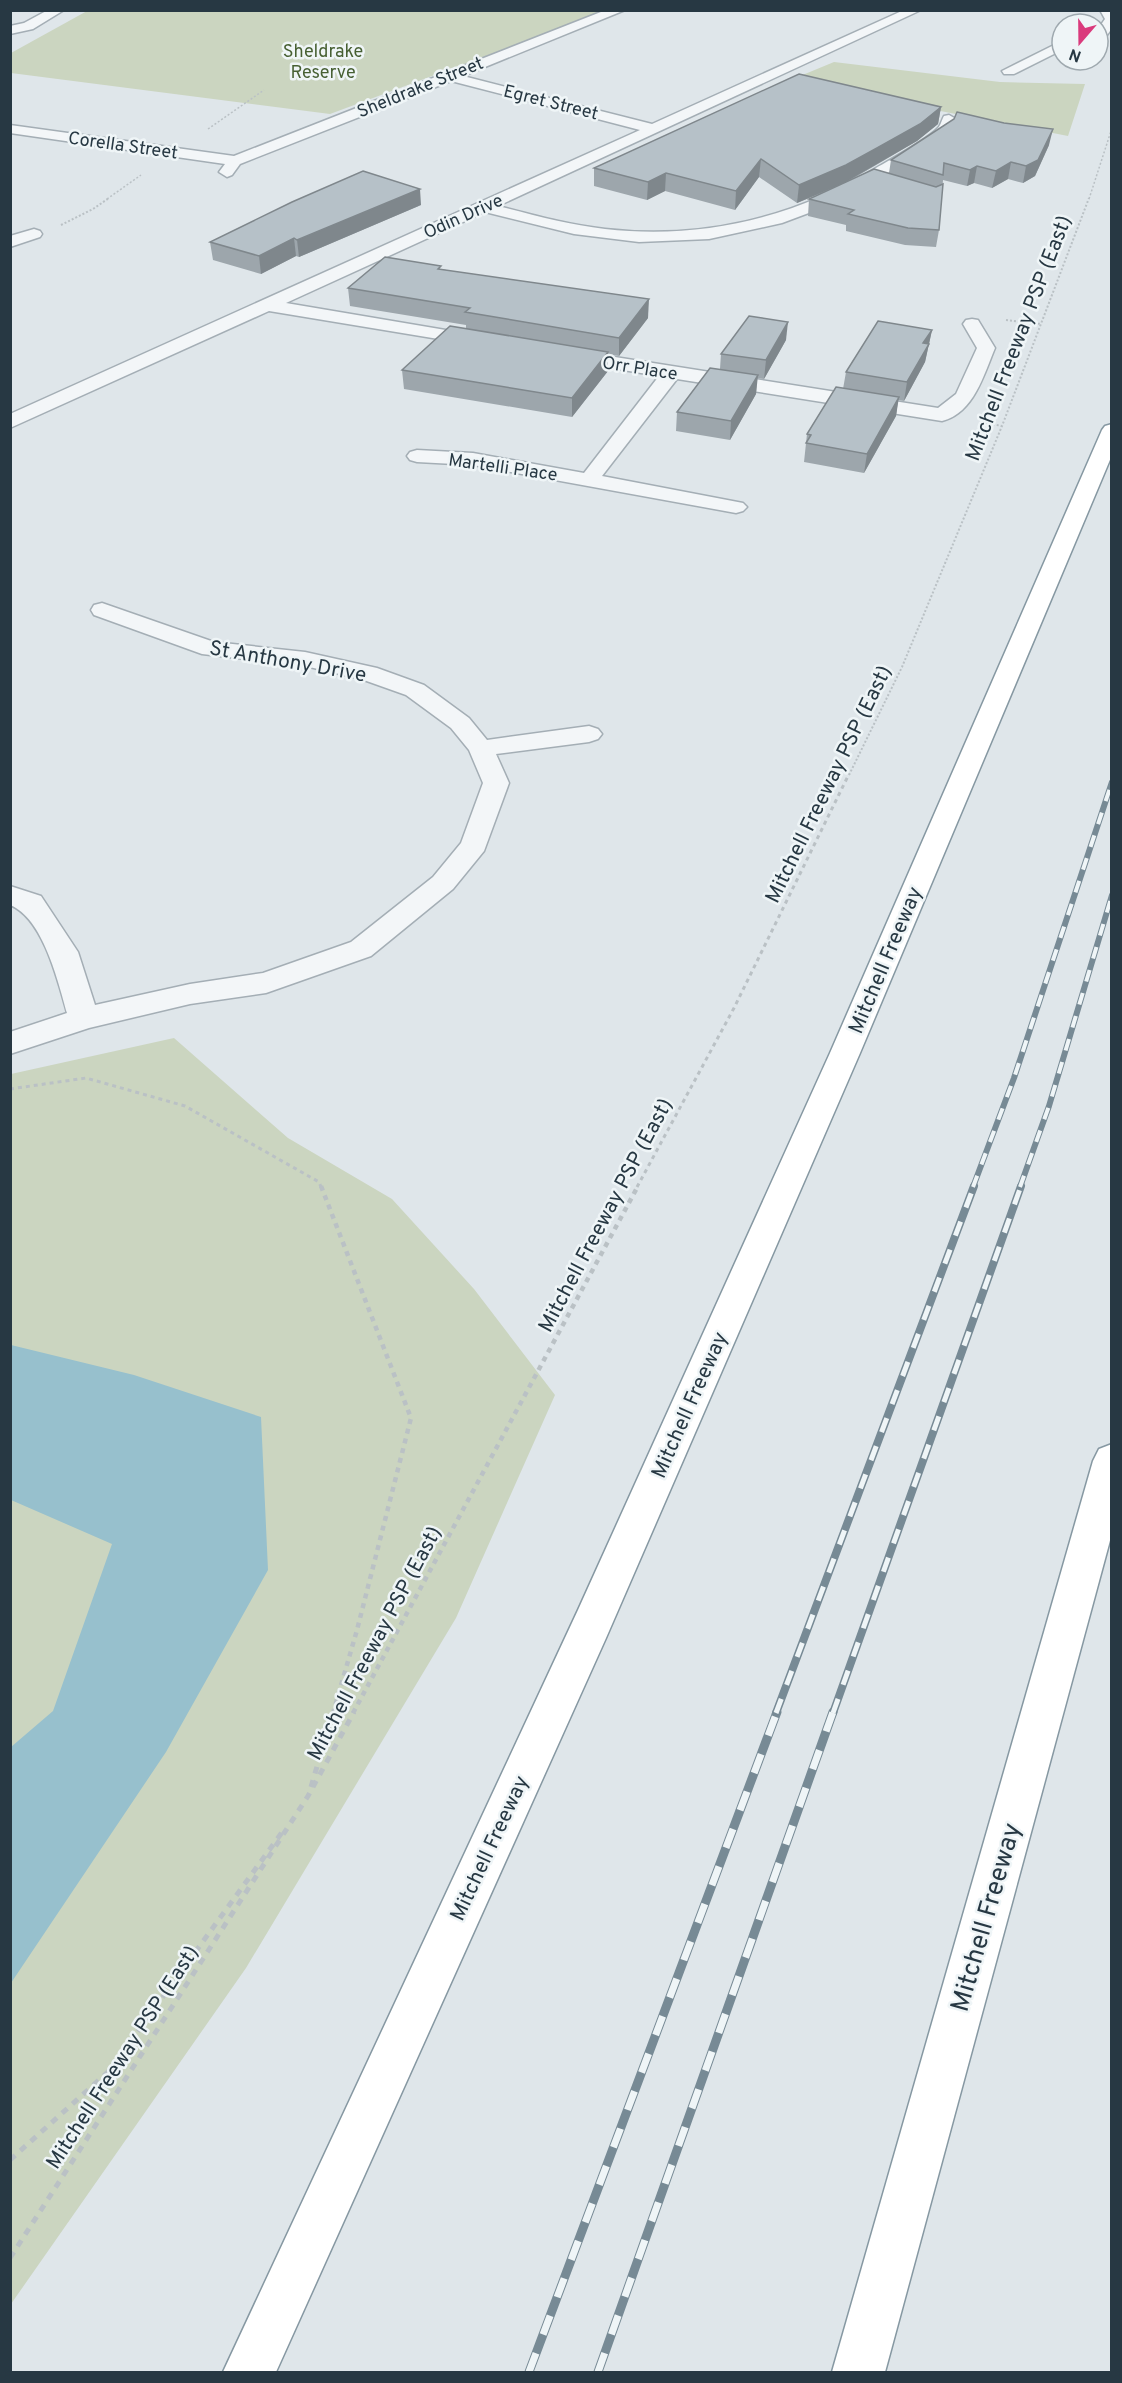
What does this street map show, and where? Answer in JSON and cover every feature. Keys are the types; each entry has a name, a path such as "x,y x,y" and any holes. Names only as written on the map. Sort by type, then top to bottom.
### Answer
{"highway":[{"name":"Mitchell Freeway","path":"249,2373 597,1614 845,1053 1112,430"},
{"name":"Mitchell Freeway","path":"858,2373 1112,1461"}],"street":[{"path":"10,30 28,26 58,10"},
{"name":"Sheldrake Street","path":"231,166 447,76 619,10"},
{"name":"Odin Drive","path":"10,422 915,10"},
{"path":"1009,71 1050,51"},
{"name":"Egret Street","path":"447,76 654,129"},
{"path":"484,207 605,234 637,238 692,237 766,224 871,178 945,130 949,119"},
{"name":"Corella Street","path":"10,129 231,166"},
{"path":"871,178 892,184"},
{"path":"10,242 34,234"},
{"path":"267,305 506,345"},
{"name":"Orr Place","path":"541,351 942,415 964,397 986,348 972,324"},
{"path":"589,480 671,373"},
{"name":"Martelli Place","path":"417,456 473,459 736,507"},
{"name":"St Anthony Drive","path":"10,1043 84,1018 190,994 266,983 362,949 443,883 474,845 496,783 481,748 460,723 415,690 368,673 304,659 210,649 102,610"},
{"path":"481,748 589,734"},
{"path":"10,895 32,903 64,952 84,1018"}],"path":[{"path":"208,128 264,90"},
{"name":"Mitchell Freeway PSP (East)","path":"10,2258 308,1796 734,1008 902,667 1002,426 1099,172 1112,128"},
{"path":"34,234 60,225 93,209 141,176"},
{"path":"10,1089 86,1078 184,1106 319,1182 411,1418 357,1630 308,1796 109,2071 10,2160"}],"green space":[{"name":"Sheldrake Reserve","path":"87,11 607,11 330,114 11,73 11,53"},
{"path":"834,62 1000,82 1085,84 1068,136 788,81"},
{"path":"174,1038 288,1138 392,1199 474,1289 555,1395 456,1618 246,1968 11,2304 11,1074"}],"water":[{"path":"11,1345 134,1375 261,1417 268,1570 166,1752 11,1983 11,1747 53,1711 112,1544 11,1500"}],"building":[{"path":"799,74 941,107 920,124 877,148 846,165 799,185 761,159 736,191 666,173 648,182 594,168"},
{"path":"957,112 1004,123 1053,129 1038,160 1026,166 1011,162 996,171 977,166 970,170 944,163 943,175 891,160 954,119"},
{"path":"874,169 936,187 943,184 939,230 908,228 848,214 854,210 809,199"},
{"path":"363,171 420,189 297,240 294,238 259,256 210,242 292,202"},
{"path":"385,257 441,266 438,269 649,299 619,338 465,312 470,308 348,288"},
{"path":"749,316 788,322 766,360 721,354"},
{"path":"878,321 932,330 923,343 929,344 907,382 846,372"},
{"path":"450,326 608,352 572,398 402,370"},
{"path":"710,368 758,375 731,421 677,412"},
{"path":"836,387 899,397 867,454 806,443 811,435 807,434"}],"railway":[{"path":"973,1187 1014,1078 1112,782"},
{"path":"1020,1187 1049,1106 1112,895"},
{"path":"776,1713 974,1186"},
{"path":"833,1713 1021,1186"},
{"path":"529,2372 777,1712"},
{"path":"598,2372 833,1712"}]}
